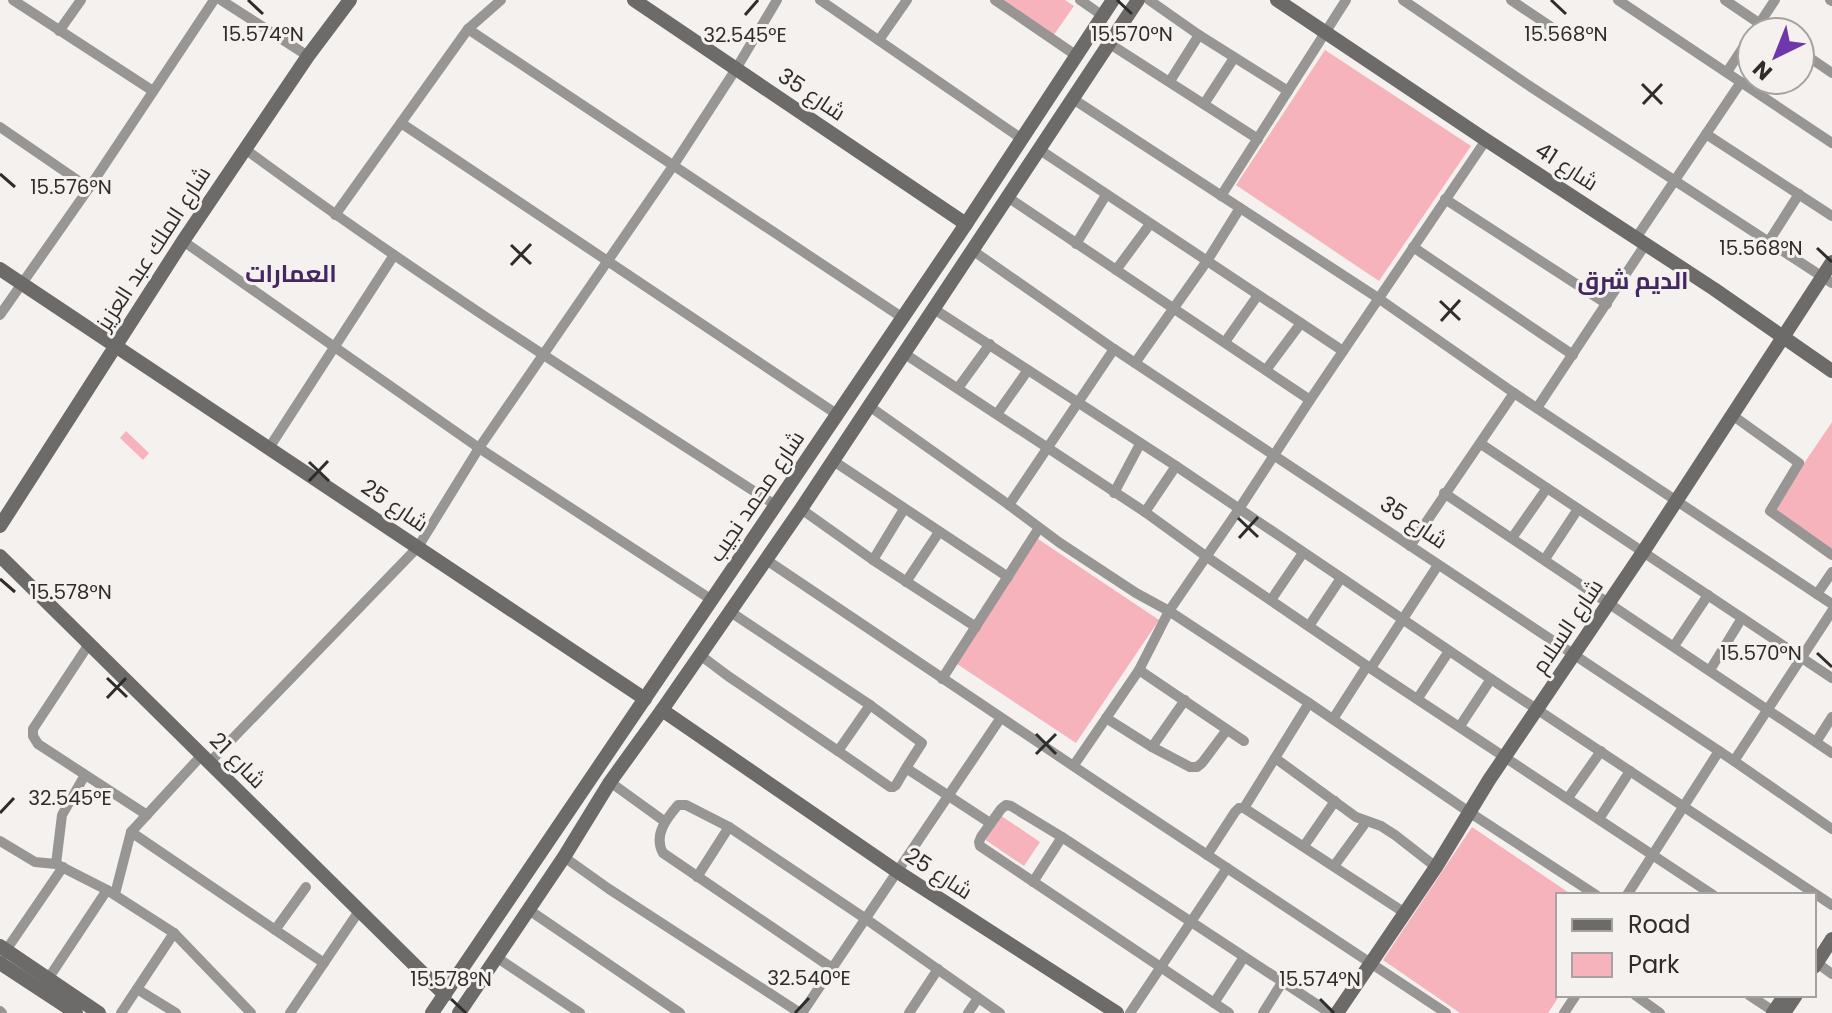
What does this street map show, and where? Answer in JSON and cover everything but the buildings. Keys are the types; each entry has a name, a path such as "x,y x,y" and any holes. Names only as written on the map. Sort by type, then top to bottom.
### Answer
{"street":[{"path":"13,0 153,91"},
{"path":"59,31 81,0"},
{"path":"0,315 214,0"},
{"path":"221,0 308,56"},
{"name":"شارع الملك عبد العزيز","path":"0,526 183,241 308,56 350,0"},
{"path":"335,215 468,29 501,0"},
{"name":"شارع 35","path":"634,0 966,224"},
{"path":"48,979 111,892 131,832 418,547 479,448 673,166 777,0"},
{"path":"820,0 1022,139"},
{"path":"879,40 907,0"},
{"path":"995,0 1077,56"},
{"path":"1080,0 1103,16"},
{"name":"شارع محمد نجيب","path":"432,1013 777,506 1113,0"},
{"name":"شارع محمد نجيب","path":"464,1011 610,782 801,509 1138,0"},
{"path":"1149,0 1288,91"},
{"name":"شارع 41","path":"1277,0 1832,371"},
{"path":"1221,196 1346,0"},
{"path":"1403,0 1827,280"},
{"path":"1511,0 1557,31"},
{"path":"1618,0 1736,78"},
{"path":"1725,0 1741,16"},
{"path":"468,29 903,318"},
{"path":"1170,81 1199,35"},
{"path":"1110,44 1258,139"},
{"path":"1204,104 1234,58"},
{"path":"1727,72 1736,58"},
{"path":"1537,408 1607,304 1676,180 1736,89"},
{"path":"1762,96 1832,143"},
{"path":"1073,99 1378,298 1675,502 1832,604"},
{"path":"401,123 838,415"},
{"path":"0,127 89,188"},
{"path":"1706,134 1832,216"},
{"path":"1074,765 1139,670 1169,611 1486,140"},
{"path":"245,149 394,255 777,506"},
{"path":"1040,150 1343,351"},
{"path":"1769,241 1799,194"},
{"path":"1076,244 1106,195"},
{"path":"1009,198 1310,400"},
{"path":"1445,199 1607,304"},
{"path":"1135,363 1174,310 1240,208"},
{"path":"1116,270 1150,224"},
{"path":"183,241 479,448 712,600"},
{"path":"1413,247 1573,355"},
{"name":"شارع 35","path":"972,250 1114,349 1832,829"},
{"path":"269,448 394,255"},
{"name":"شارع السلام","path":"1337,1013 1783,337 1827,280 1832,262"},
{"name":"شارع 25","path":"0,269 645,699"},
{"path":"1225,342 1258,295"},
{"path":"934,309 1176,466 1814,893"},
{"path":"1266,370 1301,323"},
{"path":"958,388 990,344"},
{"path":"1009,505 1114,349"},
{"path":"905,354 1710,893"},
{"path":"997,414 1028,370"},
{"path":"1410,546 1514,393"},
{"path":"869,406 1113,579 1169,611 1593,893"},
{"path":"1732,415 1799,463 1771,512 1832,555"},
{"path":"1114,493 1140,444"},
{"path":"1481,444 1832,678"},
{"path":"832,460 1008,577"},
{"path":"1145,512 1176,466"},
{"path":"1512,538 1547,488"},
{"path":"1444,493 1832,753"},
{"path":"801,509 976,627"},
{"path":"873,560 904,509"},
{"path":"1545,559 1578,509"},
{"path":"942,679 1039,528"},
{"path":"906,582 939,532"},
{"path":"1271,600 1303,553"},
{"name":"شارع 21","path":"0,556 445,995"},
{"path":"765,559 1000,719 1446,1013"},
{"path":"1333,719 1438,565"},
{"path":"1817,594 1832,572"},
{"path":"1309,626 1341,578"},
{"path":"1674,646 1708,595"},
{"path":"700,655 890,787 896,785 922,743 729,611"},
{"path":"1734,761 1832,611"},
{"path":"1710,670 1742,618"},
{"path":"89,644 33,729 33,736 38,744 147,815"},
{"path":"1418,698 1449,651"},
{"path":"1139,670 1244,741"},
{"path":"1460,726 1491,679"},
{"path":"645,699 662,710"},
{"path":"1152,747 1185,700"},
{"path":"1244,808 1309,703"},
{"path":"838,751 870,705"},
{"name":"شارع 25","path":"662,710 898,872 1109,1011"},
{"path":"1816,742 1832,717"},
{"path":"1106,718 1190,767 1197,767 1226,731"},
{"path":"564,857 801,1013 1000,719"},
{"path":"1568,798 1601,751"},
{"path":"1628,893 1719,751"},
{"path":"1275,758 1356,817 1395,835 1436,867"},
{"path":"906,768 990,823"},
{"path":"1599,819 1630,771"},
{"path":"2,954 59,866 62,815 85,775"},
{"path":"610,782 664,821"},
{"path":"1304,846 1335,801"},
{"path":"832,968 663,853 659,840 664,821 678,805 682,804 729,827 1000,1013"},
{"path":"1229,1013 980,846 981,837 1001,809 1006,805 1062,837 1330,1013"},
{"path":"1207,855 1235,812 1244,808 1405,913"},
{"path":"1334,866 1366,822"},
{"path":"697,877 729,827"},
{"path":"131,832 324,963"},
{"path":"1033,882 1062,837"},
{"path":"0,841 35,862 59,866 111,892 174,933 251,1013"},
{"path":"1130,1013 1227,868"},
{"path":"275,930 306,887"},
{"path":"529,910 680,1013"},
{"path":"290,1013 359,911"},
{"path":"1816,959 1832,924"},
{"path":"121,1013 174,933"},
{"path":"1816,960 1832,939"},
{"path":"2,954 48,979 99,1013"},
{"path":"2,954 76,1013"},
{"path":"496,957 580,1013"},
{"path":"1214,1003 1244,957"},
{"path":"1816,962 1832,974"},
{"path":"909,1013 938,969"},
{"path":"1263,1013 1283,981"},
{"path":"137,989 176,1013"},
{"path":"1638,997 1660,1013"},
{"path":"1752,997 1777,1013 1794,997"},
{"path":"968,1013 978,998"},
{"path":"658,1013 666,1003"}],"green space":[{"path":"1001,0 1065,0 1074,6 1053,36"},
{"path":"1325,50 1471,146 1379,281 1236,185"},
{"path":"1832,422 1832,552 1771,512"},
{"path":"126,431 149,453 143,460 120,438"},
{"path":"1038,539 1159,620 1076,743 954,662"},
{"path":"1000,815 1040,842 1024,866 984,839"},
{"path":"1472,827 1569,893 1556,893 1556,997 1559,997 1548,1013 1460,1013 1383,960"}],"district":[{"name":"العمارات","path":"291,274"},
{"name":"الديم شرق","path":"1633,281"}]}
